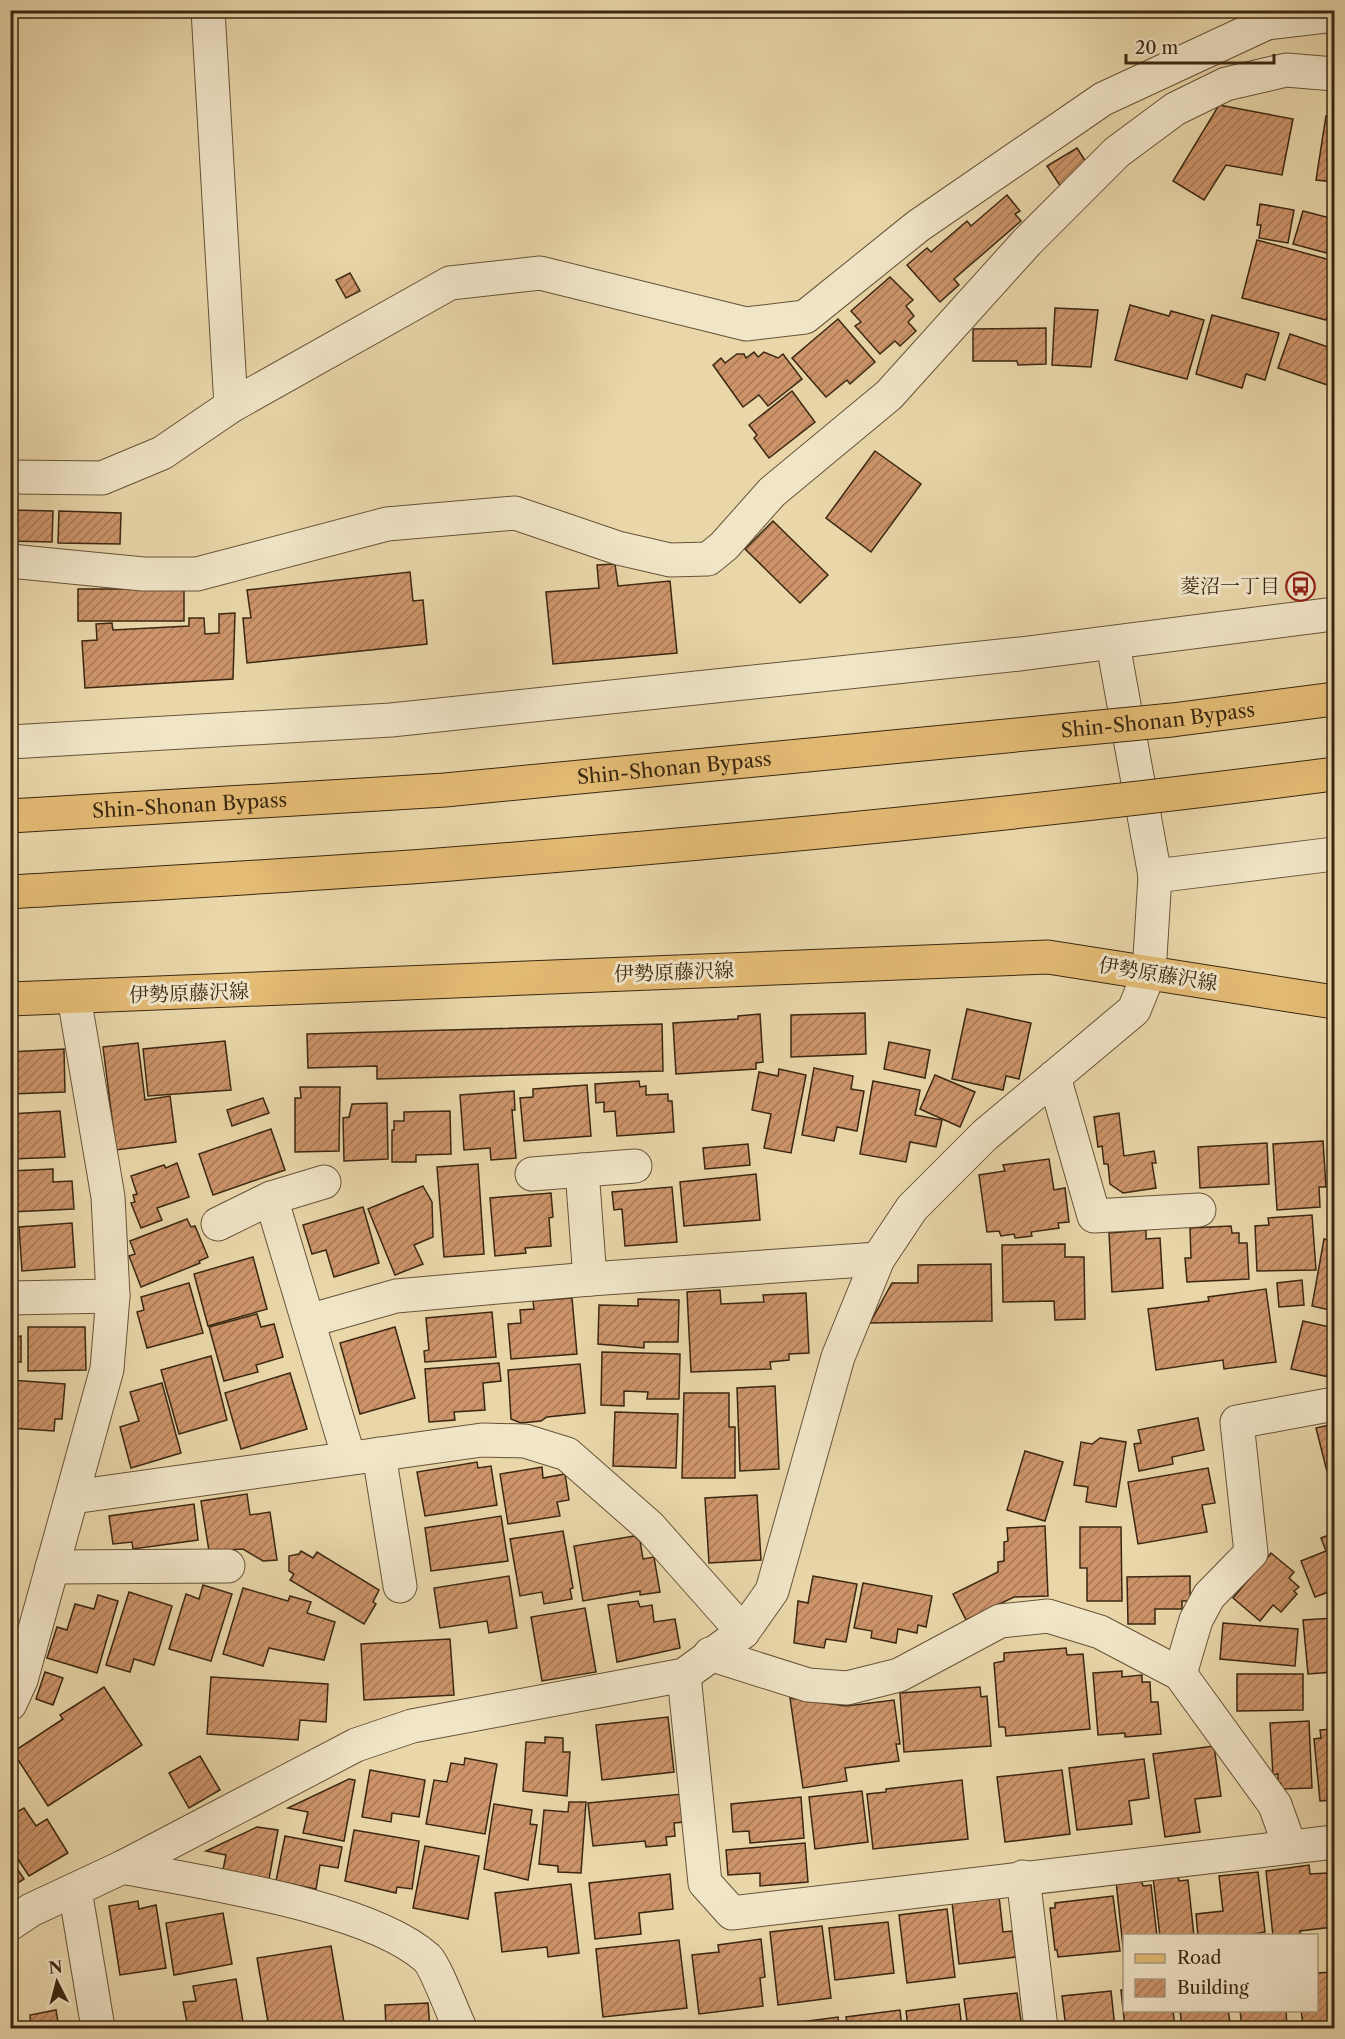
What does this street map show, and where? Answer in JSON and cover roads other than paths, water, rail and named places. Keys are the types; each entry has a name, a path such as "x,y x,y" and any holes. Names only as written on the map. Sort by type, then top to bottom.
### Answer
{"main road":[{"name":"Shin-Shonan Bypass","path":"10,816 445,790 1172,720 1335,699"},
{"path":"10,892 448,864 707,842 1191,793 1335,774"},
{"name":"伊勢原藤沢線","path":"10,999 1048,957 1335,1002"}],"street":[{"path":"208,10 231,406"},
{"path":"10,477 102,478 162,453 231,406 450,283 540,273 746,324 805,317 918,225 1103,99 1267,23 1335,15"},
{"path":"10,561 143,574 197,574 387,524 515,513 618,548 670,560 708,559 724,546 772,492 889,395 1027,242 1117,152 1175,109 1226,84 1286,70 1335,74"},
{"path":"10,742 390,720 1113,644 1335,614"},
{"path":"10,1924 31,1910 123,1867 356,1744 412,1726 684,1675 743,1632 772,1592 838,1357 878,1259 912,1208 985,1135 1134,1010 1149,973 1155,876 1113,644"},
{"path":"1155,876 1335,854"},
{"path":"10,1704 21,1680 107,1369 113,1296 108,1197 74,997"},
{"path":"1054,1077 1094,1216 1199,1210"},
{"path":"532,1174 635,1167"},
{"path":"582,1170 590,1279"},
{"path":"218,1224 271,1198 324,1182"},
{"path":"271,1198 308,1321 364,1456 400,1586"},
{"path":"308,1321 396,1296 590,1279 878,1259"},
{"path":"10,1298 113,1296"},
{"path":"1180,1674 1196,1620 1209,1596 1251,1553 1237,1422 1335,1404"},
{"path":"73,1497 482,1440 525,1441 567,1454 650,1527 743,1632"},
{"path":"52,1567 228,1566"},
{"path":"710,1654 808,1684 847,1688 899,1675 1000,1621 1048,1616 1100,1632 1180,1674 1275,1805 1290,1847"},
{"path":"684,1675 705,1883 732,1913 1335,1842"},
{"path":"123,1867 288,1901 380,1928 429,1959 460,2028"},
{"path":"1023,1877 1041,2028"},
{"path":"75,1890 98,2028"}],"place":[{"name":"菱沼一丁目","path":"1301,586"}]}
